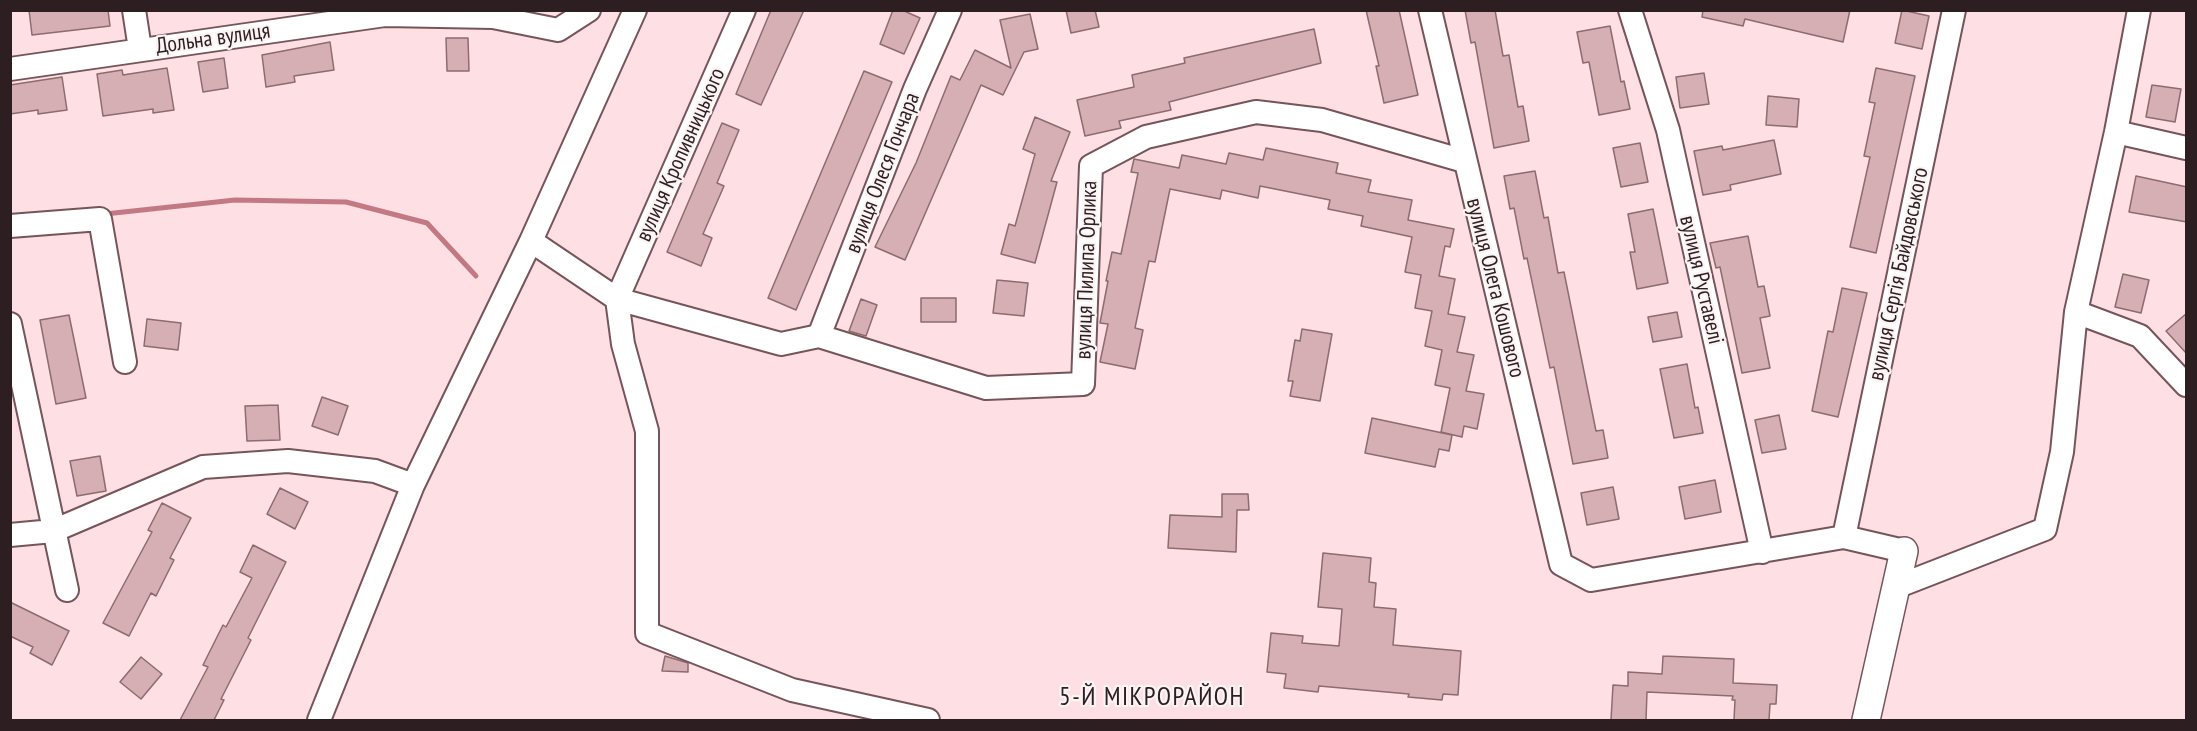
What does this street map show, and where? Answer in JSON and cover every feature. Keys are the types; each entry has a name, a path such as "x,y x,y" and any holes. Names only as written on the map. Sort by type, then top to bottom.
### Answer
{"street":[{"path":"134,10 140,49"},
{"name":"Дольна вулиця","path":"10,69 385,15 493,17 558,30 589,10"},
{"name":"вулиця Кропивницького","path":"617,299 744,10"},
{"name":"вулиця Олеся Гончара","path":"819,336 915,89 950,10"},
{"name":"вулиця Олега Кошового","path":"1430,10 1464,161 1562,564 1591,580 1762,552"},
{"name":"вулиця Руставелі","path":"1630,10 1668,130 1762,552"},
{"name":"вулиця Сергія Байдовського","path":"1844,537 1954,10"},
{"path":"1896,587 2045,529 2062,452 2076,312 2116,132 2139,10"},
{"path":"319,720 413,485 531,241 632,11"},
{"name":"вулиця Пилипа Орлика","path":"819,336 986,388 1083,384 1090,166 1146,137 1256,112 1322,120 1464,161"},
{"path":"2116,132 2187,148"},
{"path":"10,226 100,219 125,362"},
{"path":"531,241 617,299 781,344 819,336"},
{"path":"617,299 623,344 647,431 647,633 792,690 928,720"},
{"path":"2076,312 2140,336 2187,385"},
{"path":"10,324 67,590"},
{"path":"10,535 53,531 202,467 288,461 375,471 413,485"},
{"path":"1762,552 1844,537 1904,551 1866,720"}],"building":[{"path":"29,10 108,10 110,26 32,35"},
{"path":"771,10 804,10 761,105 736,94"},
{"path":"893,10 902,10 920,18 904,54 880,44"},
{"path":"1066,10 1095,10 1099,27 1071,33"},
{"path":"1366,10 1399,10 1418,95 1384,103 1376,66 1379,66"},
{"path":"1465,10 1495,10 1503,56 1509,55 1518,107 1523,106 1529,141 1494,148 1475,42 1471,43"},
{"path":"1703,10 1850,10 1843,42 1745,19 1743,26 1702,17"},
{"path":"1902,10 1929,16 1922,49 1895,43"},
{"path":"1030,14 1038,49 1024,52 1003,95 981,85 905,260 875,247 916,163 951,76 960,80 975,50 1011,68 1000,20"},
{"path":"1610,26 1621,82 1624,81 1630,109 1599,115 1589,62 1583,63 1577,32"},
{"path":"1314,29 1321,63 1169,102 1171,110 1119,121 1121,128 1085,136 1077,100 1134,87 1132,75 1185,63 1184,58"},
{"path":"446,38 468,38 469,71 447,71"},
{"path":"330,42 334,70 294,76 295,82 266,87 262,55"},
{"path":"224,58 228,88 203,92 198,62"},
{"path":"167,68 174,110 153,113 153,109 103,116 97,74 122,70 123,75"},
{"path":"1876,68 1915,76 1876,253 1850,247 1870,157 1864,156 1875,103 1869,102"},
{"path":"864,71 892,82 796,310 768,298"},
{"path":"1704,73 1709,104 1680,108 1676,77"},
{"path":"62,77 67,110 38,114 38,110 10,114 10,85"},
{"path":"2152,85 2181,89 2175,122 2146,117"},
{"path":"1768,96 1799,99 1797,127 1766,125"},
{"path":"1035,117 1070,132 1051,181 1057,182 1035,263 1001,254 1009,224 1015,226 1035,154 1023,149"},
{"path":"722,123 739,130 717,183 724,186 703,234 712,238 701,266 667,252"},
{"path":"1774,140 1781,174 1730,185 1731,190 1703,195 1694,151 1722,146 1723,150"},
{"path":"1640,143 1648,182 1621,187 1613,148"},
{"path":"1266,148 1338,163 1336,173 1371,180 1368,192 1412,200 1408,220 1454,229 1450,247 1445,246 1439,276 1455,279 1448,314 1465,317 1457,352 1474,355 1466,391 1484,394 1477,429 1464,426 1462,437 1441,432 1450,388 1435,385 1442,350 1425,346 1432,311 1415,308 1421,275 1405,272 1412,237 1361,226 1363,216 1328,209 1330,200 1260,186 1258,198 1222,190 1220,199 1170,189 1155,262 1149,261 1135,328 1143,330 1135,369 1100,362 1108,324 1100,323 1108,281 1106,281 1112,252 1121,254 1138,173 1131,172 1134,159 1179,168 1182,155 1226,164 1229,153 1263,160"},
{"path":"1535,171 1544,218 1548,217 1558,273 1564,272 1596,431 1603,430 1608,458 1573,464 1554,367 1550,368 1527,258 1524,259 1514,208 1510,209 1504,176"},
{"path":"2136,176 2187,187 2187,222 2129,212"},
{"path":"1653,209 1668,283 1637,289 1630,252 1635,252 1628,214"},
{"path":"1748,236 1758,287 1764,286 1770,316 1760,318 1770,368 1742,373 1720,267 1716,268 1710,243"},
{"path":"2123,274 2149,280 2141,313 2115,307"},
{"path":"997,280 1028,283 1024,316 993,313"},
{"path":"1842,288 1867,293 1838,417 1812,411 1828,331 1833,332"},
{"path":"921,298 956,298 956,322 921,322"},
{"path":"861,299 877,305 866,336 849,331"},
{"path":"1677,312 1682,337 1653,342 1648,317"},
{"path":"2187,313 2187,354 2166,331"},
{"path":"69,315 86,398 56,404 40,320"},
{"path":"147,319 181,323 178,350 144,346"},
{"path":"1302,329 1332,334 1320,401 1290,396 1293,381 1288,381 1295,340 1300,341"},
{"path":"1687,364 1695,408 1698,407 1703,433 1674,438 1660,369"},
{"path":"322,397 348,406 338,435 312,426"},
{"path":"278,405 280,440 247,441 245,406"},
{"path":"1779,415 1786,449 1762,453 1755,420"},
{"path":"1372,418 1452,435 1449,451 1439,449 1435,467 1365,453"},
{"path":"100,456 106,491 77,496 70,461"},
{"path":"1715,480 1721,512 1685,519 1679,487"},
{"path":"1613,487 1619,519 1587,525 1581,493"},
{"path":"280,488 308,502 295,529 267,514"},
{"path":"1222,494 1248,494 1249,510 1237,510 1236,552 1168,548 1170,515 1222,517"},
{"path":"162,503 191,518 170,558 174,560 156,596 151,593 129,636 103,623 152,532 148,530"},
{"path":"253,545 286,562 248,638 251,640 221,699 224,700 214,720 180,720 208,667 203,665 223,625 226,627 252,578 240,572"},
{"path":"1323,553 1371,558 1369,582 1376,583 1374,607 1396,609 1393,645 1461,651 1458,695 1443,694 1442,700 1408,697 1409,694 1319,686 1318,692 1284,688 1286,674 1267,672 1271,633 1303,636 1302,643 1339,646 1342,609 1318,607"},
{"path":"10,602 69,631 52,665 30,653 33,647 10,636"},
{"path":"665,656 688,663 688,672 662,671"},
{"path":"1663,656 1734,659 1733,683 1777,685 1776,704 1770,704 1769,720 1734,720 1735,700 1732,700 1733,696 1647,692 1646,720 1611,720 1613,685 1628,686 1628,672 1662,674"},
{"path":"141,657 162,674 141,699 120,682"}],"waterway":[{"path":"105,214 235,200 346,202 427,223 476,276"}],"district":[{"name":"5-Й МІКРОРАЙОН","path":"1152,698"}]}
